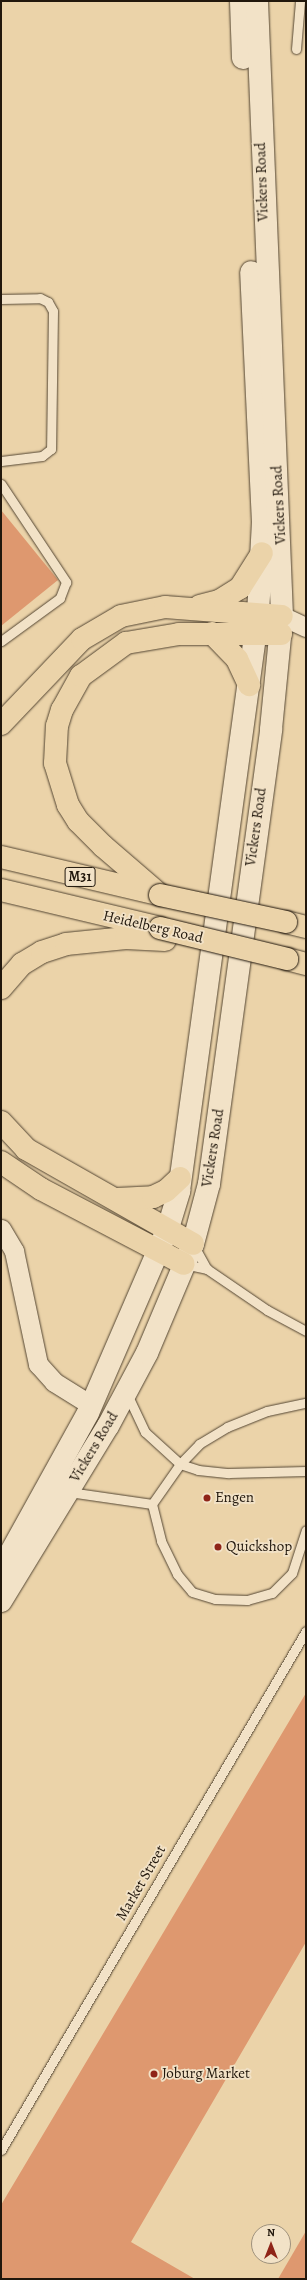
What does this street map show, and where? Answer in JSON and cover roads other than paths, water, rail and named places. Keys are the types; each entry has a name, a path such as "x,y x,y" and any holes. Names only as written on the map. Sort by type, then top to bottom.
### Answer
{"main road":[{"name":"Vickers Road","path":"1,1570 91,1405 168,1228 180,1178 257,624 262,552 241,1"},
{"name":"Vickers Road","path":"1,1601 126,1393 193,1244 209,1184 281,625 257,1"},
{"path":"1,724 77,644 100,626 145,609 191,608 219,601 240,588 262,552"},
{"path":"191,608 257,624 281,625"},
{"path":"160,895 103,846 68,805 55,763 57,726 70,692 81,676 112,651 144,638 212,633 257,624"},
{"path":"212,633 238,659 249,685"},
{"name":"M31","path":"1,857 160,895 296,925"},
{"name":"Heidelberg Road","path":"1,890 163,934 297,961"},
{"path":"1,988 22,964 42,952 66,944 163,934"},
{"path":"1,1122 26,1149 168,1228 193,1244"},
{"path":"1,1162 41,1189 159,1248 184,1264"},
{"path":"117,1199 153,1197 166,1191 180,1178"}],"street":[{"path":"281,625 306,628"},
{"path":"1,1229 14,1251 38,1364 54,1382 91,1405"}],"lane":[{"path":"296,49 300,1"},
{"path":"1,299 40,298 48,302 53,311 50,449 42,456 1,461"},
{"path":"1,484 66,582 60,598 1,641"},
{"path":"193,1244 207,1269"},
{"path":"184,1264 207,1269 267,1310 306,1332"},
{"path":"126,1393 145,1432 180,1464 198,1470 229,1473 306,1471"},
{"path":"306,1403 267,1411 227,1427 200,1444 180,1464 152,1504 160,1541 177,1574 192,1592 215,1599 247,1600 272,1593 292,1573 306,1530"},
{"path":"67,1492 152,1504"},
{"name":"Market Street","path":"1,2150 306,1631"}],"place":[{"name":"Engen","path":"207,1498"},
{"name":"Quickshop","path":"218,1547"},
{"name":"Joburg Market","path":"154,2074"}]}
